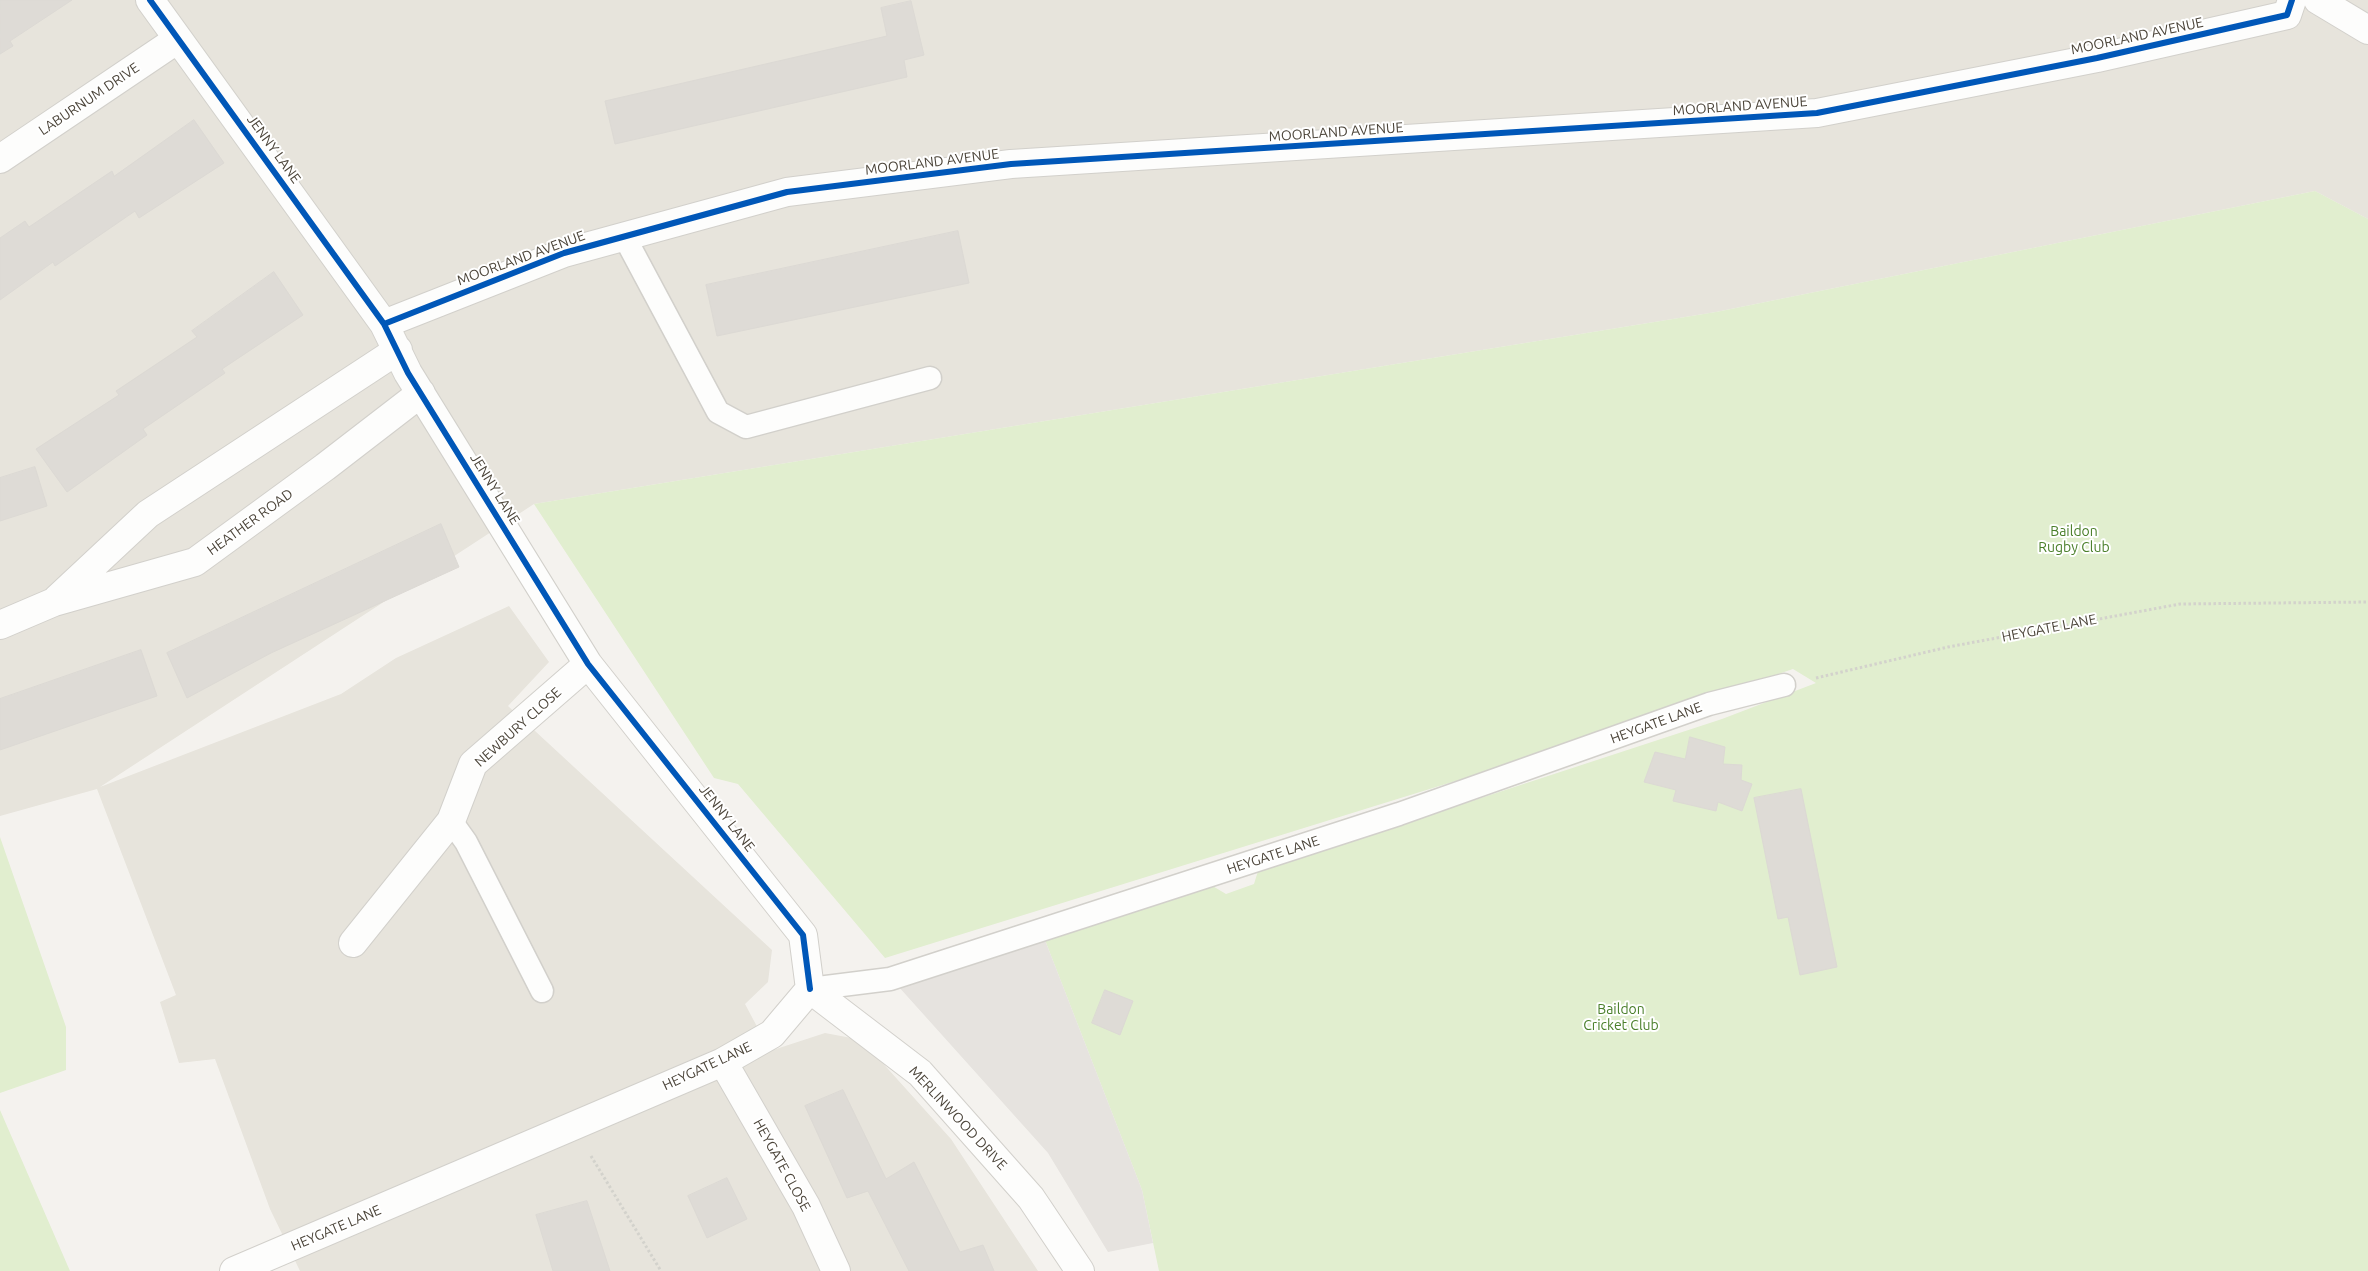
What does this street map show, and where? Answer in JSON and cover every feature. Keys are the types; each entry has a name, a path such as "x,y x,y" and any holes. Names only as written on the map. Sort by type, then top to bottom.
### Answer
{"street":[{"name":"MOORLAND AVENUE","path":"384,324 564,252 787,192 1011,164 1817,113 2097,58 2287,15 2292,0"},
{"path":"2318,0 2368,30"},
{"name":"JENNY LANE","path":"154,1 178,38 384,324 421,393 588,664 803,935 810,989"},
{"name":"LABURNUM DRIVE","path":"0,158 178,38"},
{"name":"HEATHER ROAD","path":"54,602 148,514 398,350"},
{"name":"HEATHER ROAD","path":"0,625 54,602 195,562 325,467 421,393"},
{"name":"NEWBURY CLOSE","path":"353,943 451,821 473,764 588,664"},
{"name":"HEYGATE LANE","path":"234,1271 723,1062 772,1034 810,989"},
{"name":"MERLINWOOD DRIVE","path":"810,989 920,1073 1031,1198 1080,1271"},
{"name":"HEYGATE CLOSE","path":"723,1062 806,1206 836,1271"}],"lane":[{"path":"624,236 718,412 746,427 930,378"},
{"name":"HEYGATE LANE","path":"810,989 890,979 1398,814 1709,704 1784,685"},
{"path":"451,821 466,842 542,991"}],"path":[{"path":"572,1127 661,1271"}],"shaded area":[{"path":"0,0 2368,0 2368,219 2315,191 1716,312 534,504 100,787 341,694 396,658 509,606 549,662 508,706 772,950 768,982 745,1004 770,1051 825,1033 862,1040 951,1139 1038,1271 300,1271 270,1209 215,1059 179,1063 160,1002 176,995 97,789 0,816"},
{"path":"1043,935 1142,1190 1153,1243 1108,1252 1048,1153 898,986"}],"green space":[{"path":"2315,191 2368,219 2368,1271 1159,1271 1142,1190 1043,935 1211,885 1226,894 1254,884 1258,871 1722,719 1816,683 1793,669 1536,756 885,958 738,784 714,778 534,504 1716,312"},
{"path":"0,837 66,1027 66,1070 0,1093"},
{"path":"0,1110 70,1271 0,1271"}],"building":[{"path":"0,0 72,0 10,41 13,46 0,54"},
{"path":"911,1 924,55 904,60 907,77 615,144 605,101 887,36 881,8"},
{"path":"194,120 224,163 139,218 135,211 55,266 53,262 0,300 0,238 25,221 29,227 112,171 114,176"},
{"path":"958,231 969,283 717,336 706,285"},
{"path":"274,272 303,315 222,369 225,373 143,429 147,435 67,492 36,449 119,395 116,391 197,337 192,331"},
{"path":"35,467 47,506 0,521 0,478"},
{"path":"441,524 459,567 271,653 187,698 167,653"},
{"path":"141,650 157,696 0,750 0,699"},
{"path":"1690,737 1725,747 1723,764 1742,765 1741,780 1752,784 1742,811 1718,802 1716,811 1673,801 1676,790 1644,782 1655,752 1685,759"},
{"path":"1801,789 1837,967 1800,975 1788,917 1778,919 1754,798"},
{"path":"1105,990 1133,1001 1120,1035 1092,1023"},
{"path":"843,1090 886,1179 914,1162 960,1252 983,1245 994,1271 909,1271 868,1191 847,1198 805,1106"},
{"path":"727,1178 747,1219 707,1238 688,1196"},
{"path":"587,1201 610,1271 553,1271 536,1215"}],"cycle path":[{"path":"150,0 384,324 408,373 588,664 803,935 810,989"},
{"path":"384,324 564,253 787,192 1011,164 1817,113 2097,58 2287,15 2292,0"}],"park label":[{"name":"Baildon Rugby Club","path":"2074,540"},
{"name":"Baildon Cricket Club","path":"1621,1018"}]}
